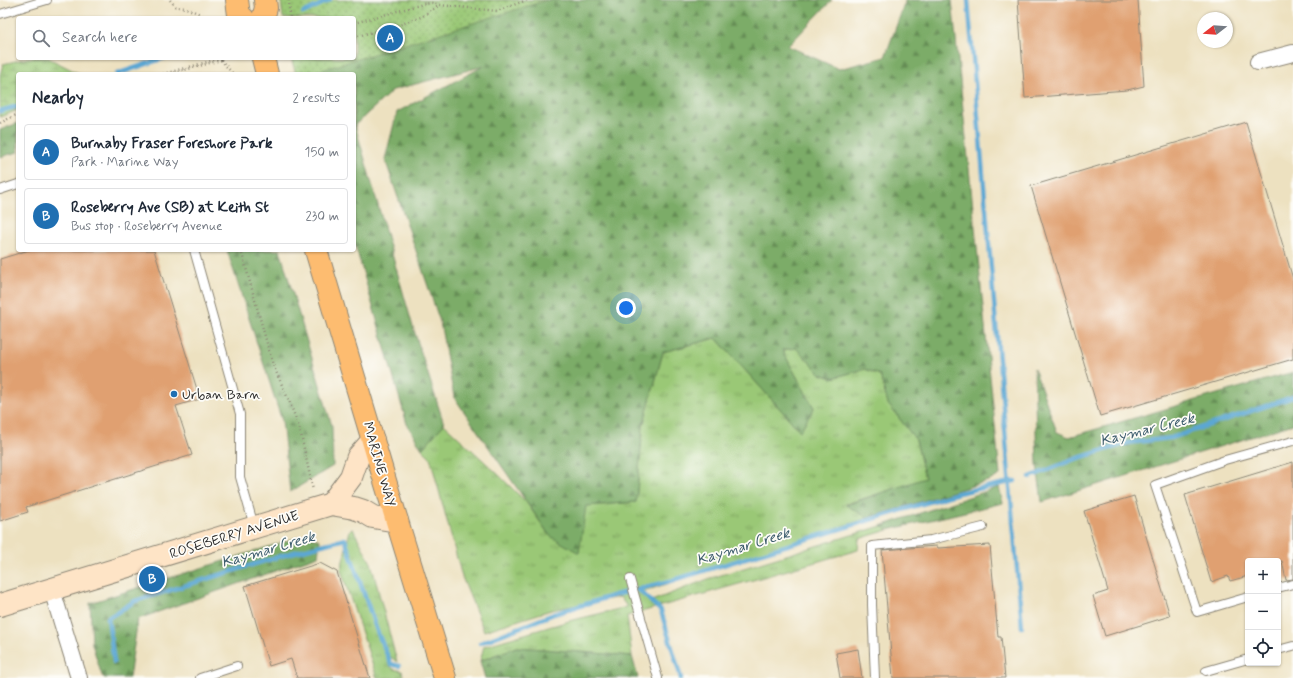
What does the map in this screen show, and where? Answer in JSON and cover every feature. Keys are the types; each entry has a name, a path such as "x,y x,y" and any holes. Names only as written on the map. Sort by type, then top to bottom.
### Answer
{"main road":[{"path":"237,0 240,16"},
{"path":"264,16 266,8 265,0"},
{"path":"264,60 266,72"},
{"name":"MARINE WAY","path":"317,252 396,521 445,678"}],"street":[{"path":"1258,62 1293,53"},
{"path":"324,507 351,478 358,457 373,440"},
{"name":"ROSEBERRY AVENUE","path":"0,605 324,507 354,508 373,517 396,521"},
{"path":"52,590 79,678"}],"lane":[{"path":"0,14 47,0"},
{"path":"0,190 16,185"},
{"path":"195,252 240,414 240,477 254,527"},
{"path":"1245,598 1197,612 1154,484 1225,460 1293,441"},
{"path":"875,678 872,546 931,540 983,526"},
{"path":"630,579 658,678"},
{"path":"1281,587 1293,584"},
{"path":"1281,649 1293,646"},
{"path":"1206,671 1245,660"},
{"path":"200,678 237,666"}],"path":[{"path":"170,0 176,8 186,8 200,14"},
{"path":"289,0 290,16"},
{"path":"356,22 432,3 497,11 527,0"},
{"path":"356,36 399,25 421,17 440,5"},
{"path":"171,72 217,60"},
{"path":"177,72 218,60"},
{"path":"222,60 231,72"},
{"path":"0,122 16,115"},
{"path":"242,252 273,365 300,430 324,507"}],"green space":[{"path":"281,0 547,0 356,59 356,16 283,16"},
{"path":"452,0 832,0 788,46 839,69 885,57 905,0 952,0 1000,475 991,480 868,518 846,505 925,478 916,440 888,404 880,375 865,369 832,378 821,374 796,348 782,350 814,408 800,431 716,338 663,352 643,426 636,502 586,506 579,553 550,536 454,397 440,322 385,159 397,112 484,66 393,90 356,124 356,72 310,72 306,60 356,60 356,57"},
{"path":"20,60 52,60 76,72 16,72 16,111 0,117 0,75 3,64"},
{"path":"292,60 354,60 315,72 295,72"},
{"path":"16,124 16,153 0,157 0,130"},
{"path":"356,128 413,327 444,424 422,449 407,424 356,248"},
{"path":"228,252 281,252 332,426 333,466 290,492 282,421"},
{"path":"716,338 800,431 814,408 782,350 796,348 821,374 832,378 865,369 880,375 888,404 916,440 925,479 846,504 868,518 642,592 649,602 708,579 881,526 888,530 859,539 858,550 627,616 632,656 516,647 480,661 484,646 569,621 627,607 620,597 551,610 484,631 462,577 430,457 422,449 444,424 526,502 550,536 586,506 636,502 643,426 663,352"},
{"path":"1034,368 1057,432 1069,437 1293,372 1293,424 1042,502 1037,465"},
{"path":"999,487 1003,503 888,530 881,526"},
{"path":"353,529 371,563 397,662 391,657 388,663 393,669 402,671 404,678 377,678 341,570 350,530"},
{"path":"306,535 320,540 318,556 138,619 129,678 105,678 102,676 92,644 90,603"},
{"path":"516,647 632,656 638,678 485,678 480,661"}],"building":[{"path":"1018,0 1138,0 1144,86 1127,90 1025,98"},
{"path":"1246,122 1293,279 1293,359 1100,416 1031,186"},
{"path":"23,252 155,252 200,399 176,406 192,455 26,507 28,512 0,521 0,259"},
{"path":"1293,462 1293,579 1286,580 1281,558 1245,558 1245,577 1230,581 1228,576 1211,582 1185,495"},
{"path":"1134,496 1170,616 1105,636 1093,596 1108,591 1084,511"},
{"path":"990,545 998,637 1001,637 1005,678 893,678 882,550 937,546 938,548"},
{"path":"320,563 337,572 370,678 297,678 291,659 269,666 245,586"},
{"path":"858,649 862,678 840,678 836,653"}],"waterway":[{"path":"303,13 330,0"},
{"path":"968,0 1022,627"},
{"path":"123,72 158,60"},
{"path":"0,111 16,107"},
{"name":"Kaymar Creek","path":"1030,477 1075,459 1128,443 1171,438 1293,397"},
{"name":"Kaymar Creek","path":"480,643 554,614 615,595 674,580 958,493 1015,481"},
{"name":"Kaymar Creek","path":"114,662 108,618 135,601 291,553 345,539 377,631 391,664 399,666"},
{"path":"638,589 661,611 681,678"}],"place":[{"name":"Burnaby Fraser Foreshore Park","path":"390,38"},
{"name":"Urban Barn","path":"174,394"},
{"name":"Roseberry Ave (SB) at Keith St","path":"152,579"}]}
